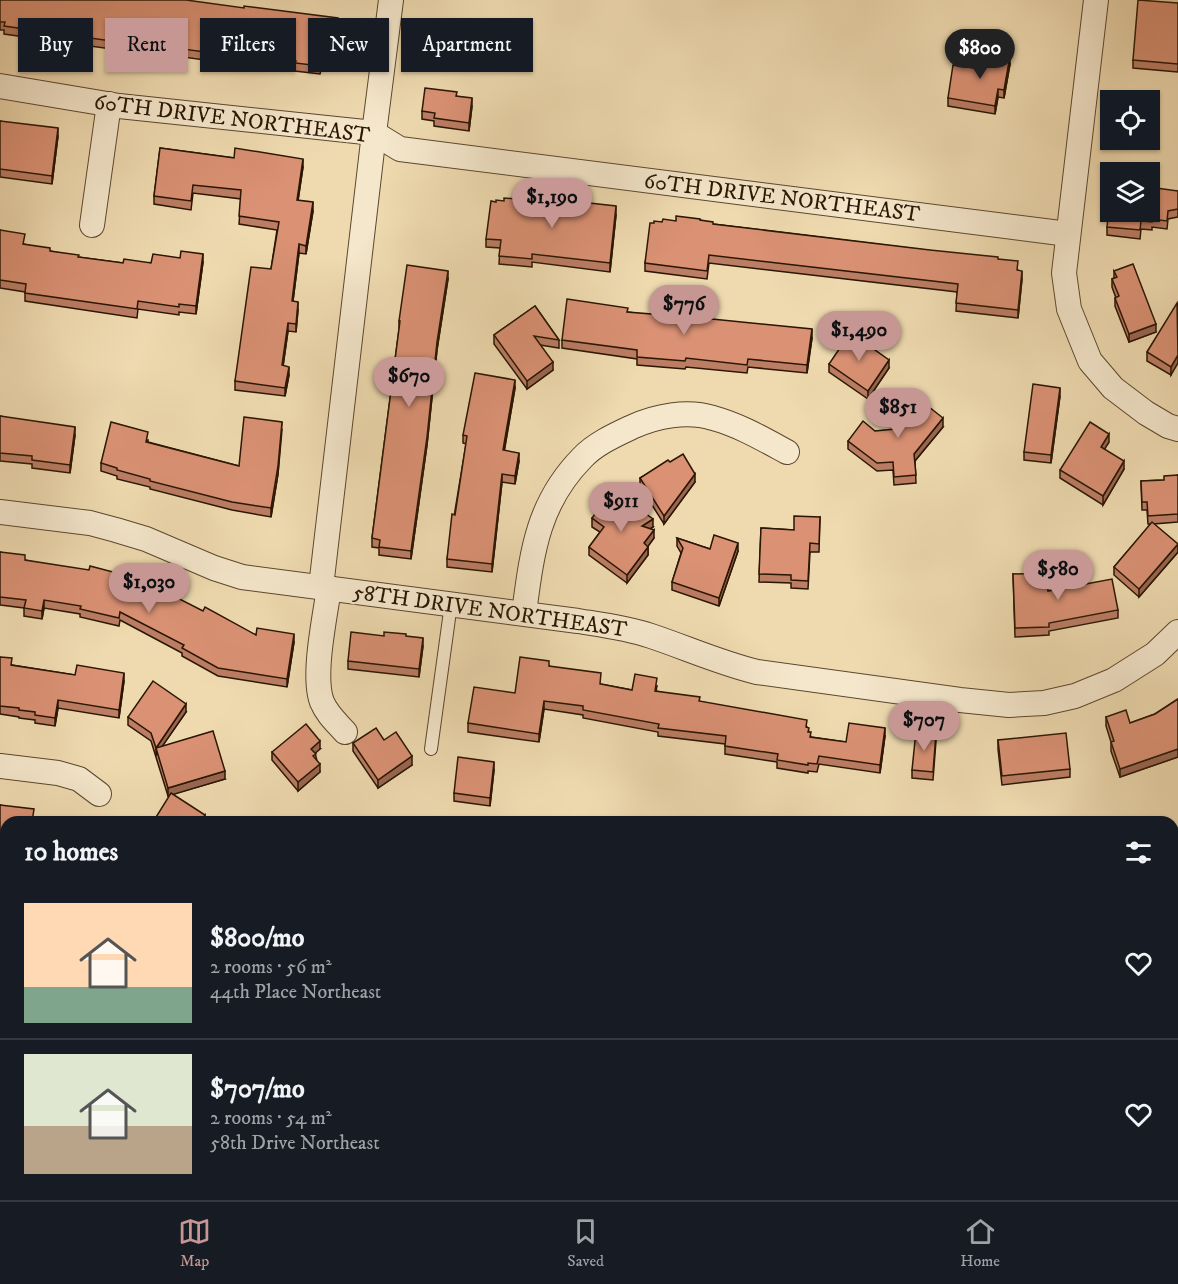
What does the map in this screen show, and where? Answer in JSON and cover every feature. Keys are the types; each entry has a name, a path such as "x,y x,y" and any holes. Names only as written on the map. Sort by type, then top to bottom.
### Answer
{"street":[{"path":"345,732 328,714 321,699 318,673 325,588 374,133 391,0"},
{"path":"1096,0 1064,273 1069,309 1090,361 1113,388 1168,426 1178,429"},
{"name":"60TH DRIVE NORTHEAST","path":"0,86 108,104 374,133 400,149 1068,234"},
{"path":"92,225 108,104"},
{"path":"524,614 530,565 539,527 554,492 583,456 609,438 646,421 683,414 711,417 751,432 787,452"},
{"name":"58TH DRIVE NORTHEAST","path":"0,512 90,523 146,539 214,568 242,576 614,626 650,635 728,665 757,672 1009,705 1044,703 1075,696 1114,680 1155,654 1178,632"},
{"path":"0,766 58,773 79,779 99,794"}],"lane":[{"path":"431,749 451,604"}],"building":[{"path":"0,0 186,0 338,18 308,18 308,65 296,63 296,18 200,18 200,51 188,50 188,18 105,18 105,40 93,38 93,18 18,18 18,28 4,26 5,22 0,22"},
{"path":"1138,0 1178,3 1178,64 1133,60"},
{"path":"982,52 1010,56 1004,90 998,89 995,106 948,98 953,65 980,69"},
{"path":"425,88 457,92 456,96 472,98 469,123 434,118 435,113 422,111"},
{"path":"0,121 58,128 52,176 0,169"},
{"path":"160,148 234,158 235,148 303,159 297,200 313,202 306,246 299,244 292,301 298,302 296,324 288,323 282,365 289,367 285,388 235,381 251,267 271,269 279,222 239,216 241,190 193,185 191,201 154,196"},
{"path":"1160,189 1178,191 1178,209 1168,211 1167,221 1160,220"},
{"path":"517,195 616,206 610,263 532,254 532,259 499,256 501,240 486,239 491,201 504,201 504,198 517,199"},
{"path":"676,216 700,219 713,222 713,224 1018,261 1017,270 1022,271 1018,310 956,303 958,284 709,255 707,271 645,263 650,223 662,222 663,219 676,221"},
{"path":"1108,222 1141,222 1140,230 1107,227"},
{"path":"0,230 25,234 23,244 50,248 50,251 79,255 78,257 123,263 124,259 151,263 153,254 180,258 181,251 203,254 196,306 179,304 179,307 138,301 137,309 25,293 26,284 0,280"},
{"path":"1133,264 1156,324 1129,334 1115,298 1119,296 1112,279 1117,277 1114,271"},
{"path":"407,265 448,271 411,551 379,547 380,540 372,538"},
{"path":"567,299 628,308 627,312 812,329 807,365 748,359 747,365 686,358 685,361 637,357 637,350 562,340"},
{"path":"1177,303 1178,355 1171,367 1147,352"},
{"path":"535,306 559,340 534,336 553,362 527,381 494,335"},
{"path":"848,336 857,341 858,338 889,360 868,391 829,364"},
{"path":"475,373 515,380 503,450 519,453 515,476 502,474 492,564 447,559 452,514 455,515 467,436 463,435"},
{"path":"1033,384 1060,388 1051,455 1024,452"},
{"path":"919,399 943,418 914,454 916,475 894,477 893,462 877,463 848,441 863,421 875,431 895,429"},
{"path":"0,416 75,427 70,465 32,460 32,456 0,453"},
{"path":"244,417 282,422 271,508 232,502 150,481 150,479 101,463 111,422 148,432 146,442 239,466"},
{"path":"1090,422 1109,434 1101,447 1124,461 1103,496 1060,470"},
{"path":"683,454 695,474 664,516 640,478 668,460 670,462"},
{"path":"1178,475 1178,514 1148,516 1147,502 1142,502 1141,481 1164,480 1164,476"},
{"path":"613,490 653,519 642,526 654,530 644,543 648,547 627,575 589,547 604,527 592,518"},
{"path":"794,516 820,517 819,544 810,543 808,581 791,580 791,575 759,574 761,528 794,530"},
{"path":"1152,522 1178,544 1139,589 1114,567"},
{"path":"714,535 738,543 719,598 672,582 683,548 677,538 710,549"},
{"path":"0,552 25,555 25,560 89,570 90,566 113,572 111,582 117,583 115,587 154,596 158,588 203,611 205,607 256,635 257,628 294,634 287,679 218,668 182,648 184,645 120,612 119,618 80,609 81,606 44,600 42,611 24,608 26,600 0,597"},
{"path":"1047,573 1048,591 1112,579 1118,610 1049,623 1049,627 1015,628 1013,574"},
{"path":"351,632 384,636 384,632 423,638 419,669 348,661"},
{"path":"0,657 12,658 11,665 75,675 77,665 124,673 119,710 58,700 55,718 35,715 35,712 19,710 19,708 0,706"},
{"path":"520,657 549,661 549,666 601,673 600,684 632,690 635,674 657,678 655,691 700,697 699,701 807,720 806,727 809,728 808,732 811,732 810,737 846,742 849,723 885,728 880,765 819,756 817,764 808,763 808,765 777,760 778,754 725,746 726,736 658,728 659,724 583,710 583,706 544,701 539,734 468,723 474,687 515,693"},
{"path":"153,681 186,704 156,748 151,733 128,717"},
{"path":"1178,699 1178,749 1120,769 1106,717 1126,710 1130,723 1155,714"},
{"path":"306,724 320,741 311,749 316,754 313,756 320,764 298,782 272,752"},
{"path":"376,728 384,740 396,732 412,756 378,780 353,743"},
{"path":"213,731 225,771 168,788 156,748"},
{"path":"916,731 936,733 933,772 912,770"},
{"path":"1066,733 1070,769 1002,776 998,740"},
{"path":"458,757 494,762 490,798 454,793"},
{"path":"171,793 205,815 204,816 157,816"},
{"path":"0,805 34,809 33,816 0,816"}]}
